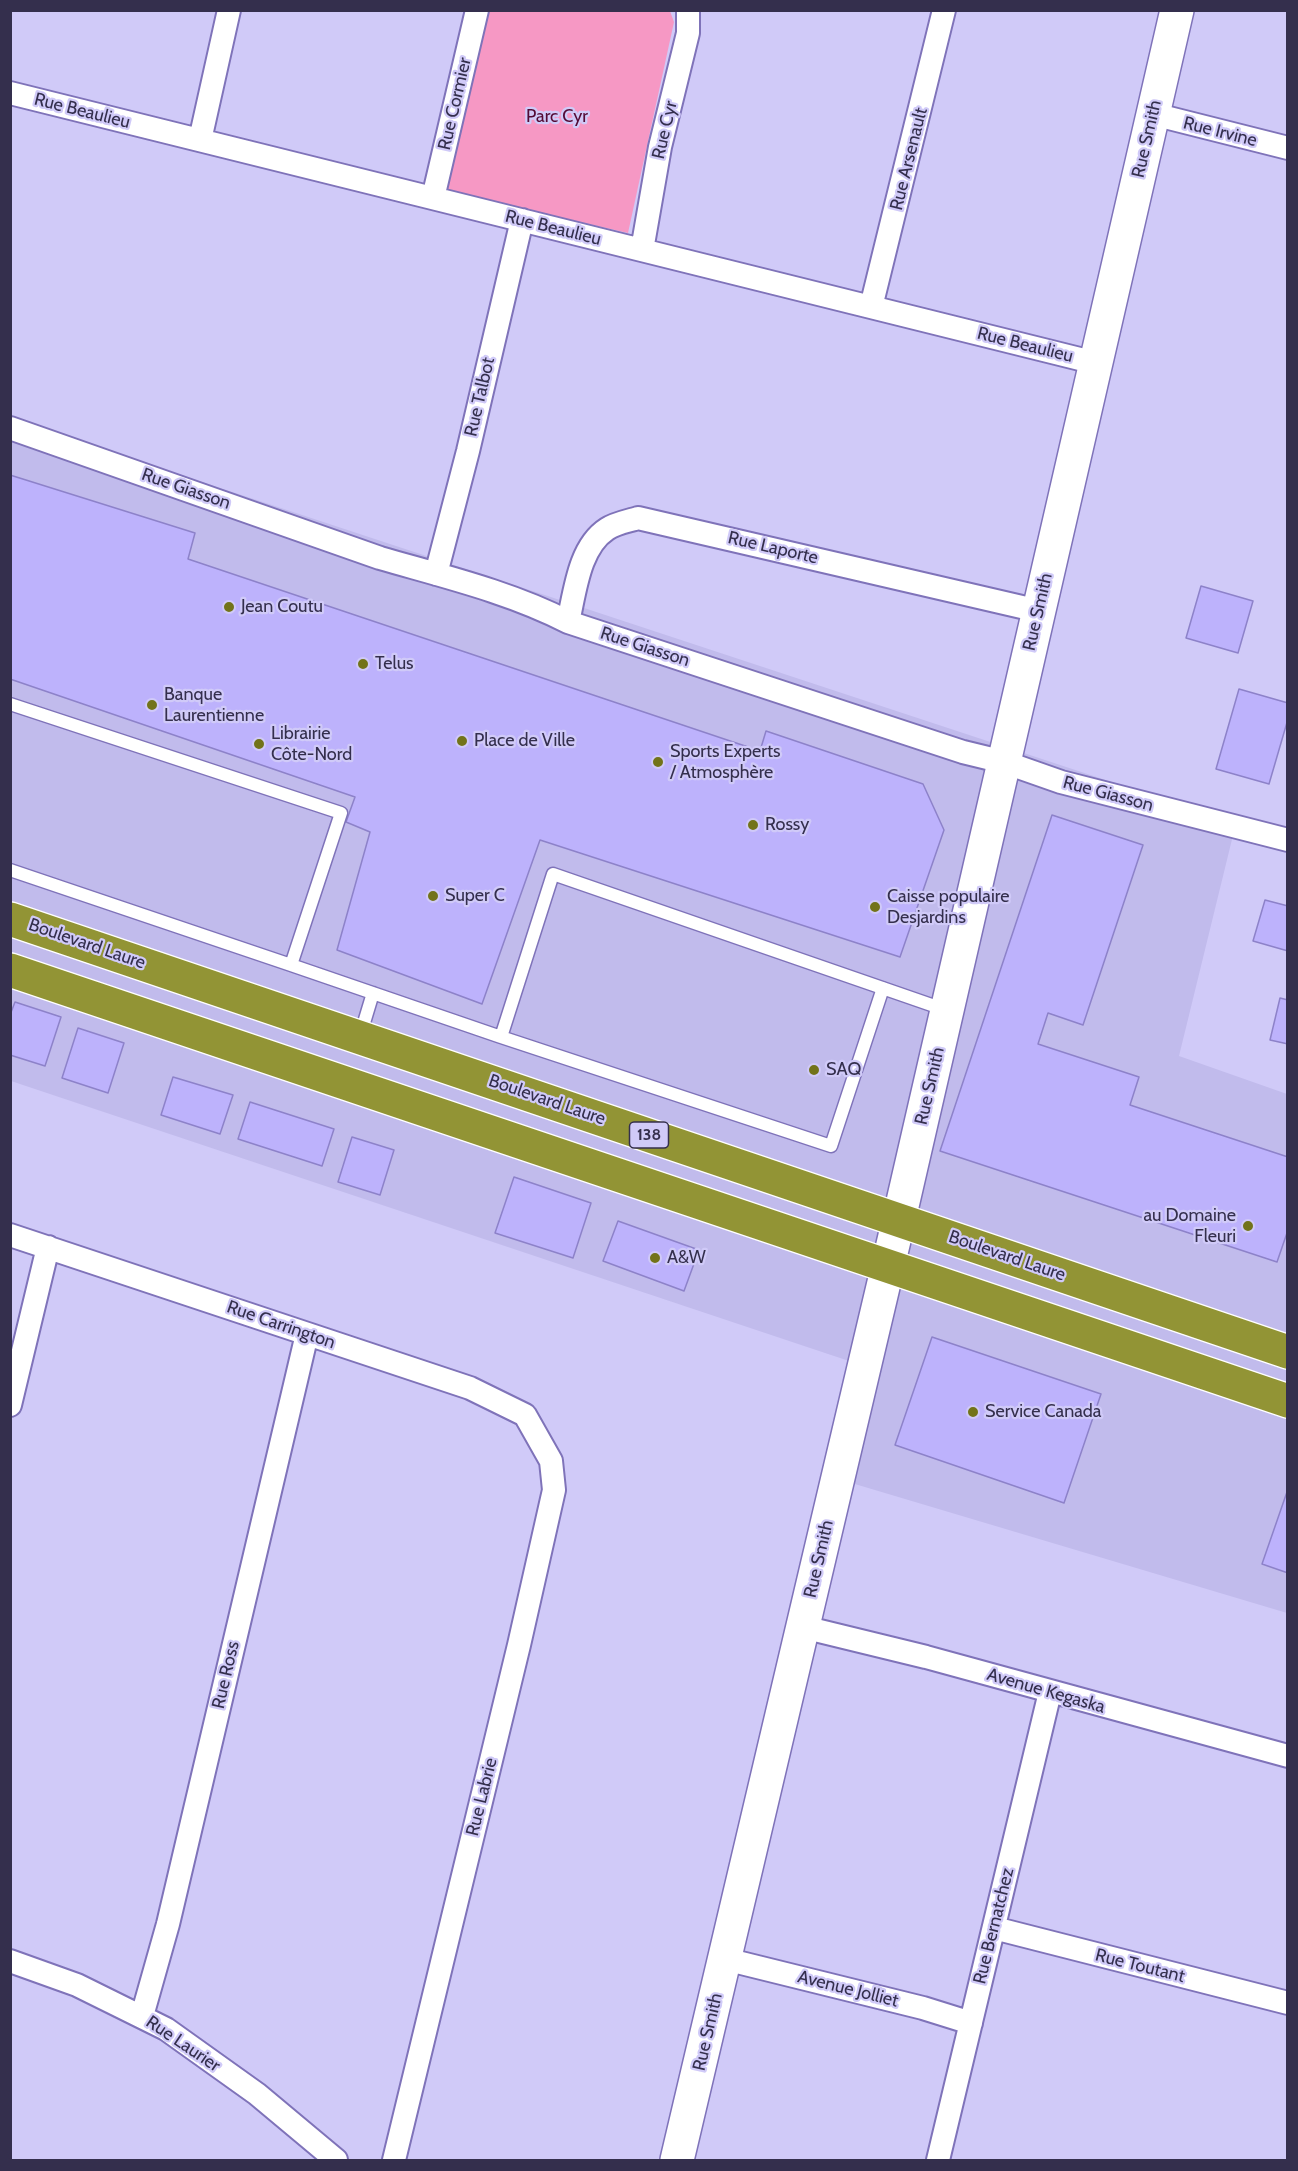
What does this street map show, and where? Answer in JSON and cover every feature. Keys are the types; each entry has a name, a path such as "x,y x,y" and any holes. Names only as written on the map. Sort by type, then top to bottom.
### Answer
{"highway":[{"name":"Boulevard Laure","path":"10,919 1287,1352"},
{"path":"10,970 1287,1401"}],"street":[{"path":"200,140 230,10"},
{"name":"Rue Cormier","path":"433,198 477,10"},
{"name":"Rue Cyr","path":"642,250 660,147 688,33 688,10"},
{"name":"Rue Arsenault","path":"871,307 944,10"},
{"name":"Rue Smith","path":"677,2160 899,1220 1177,10"},
{"name":"Rue Beaulieu","path":"10,93 1096,363"},
{"name":"Rue Irvine","path":"1153,114 1287,148"},
{"name":"Rue Talbot","path":"436,574 468,451 522,220"},
{"name":"Rue Giasson","path":"10,428 380,558 436,574 549,612 568,622 963,752 1004,762 1061,782 1287,840"},
{"name":"Rue Laporte","path":"568,622 582,563 594,542 607,529 638,518 1039,611"},
{"name":"Rue Carrington","path":"10,1235 490,1397 525,1414 537,1435"},
{"path":"10,1405 48,1247"},
{"name":"Rue Ross","path":"142,2016 168,1924 307,1334"},
{"name":"Rue Labrie","path":"394,2160 519,1645 554,1490 551,1461 537,1435"},
{"name":"Avenue Kegaska","path":"803,1627 1287,1756"},
{"name":"Rue Bernatchez","path":"942,2159 971,2023 1050,1692"},
{"name":"Rue Toutant","path":"994,1928 1287,2003"},
{"name":"Avenue Jolliet","path":"725,1959 912,2005 971,2023"},
{"name":"Rue Laurier","path":"10,1961 77,1985 166,2030 256,2094 336,2160"}],"lane":[{"path":"10,704 341,813 291,965"},
{"path":"10,870 501,1037 831,1146 883,988"},
{"path":"501,1037 553,874 947,1010"},
{"path":"360,1037 373,993"}],"shaded area":[{"path":"11,419 1236,823 1179,1056 1287,1094 1287,1613 828,1476 855,1363 11,1081"}],"green space":[{"name":"Parc Cyr","path":"485,11 670,11 674,22 628,233 444,191"}],"building":[{"name":"Place de Ville","path":"10,475 195,533 188,559 760,751 766,731 923,784 944,830 900,957 540,840 482,1004 337,950 370,832 346,822 355,797 10,679"},
{"path":"1201,586 1253,601 1238,653 1186,638"},
{"path":"1239,689 1288,703 1288,719 1269,784 1216,769"},
{"path":"1052,815 1143,845 1083,1025 1048,1013 1038,1044 1139,1077 1130,1105 1288,1157 1288,1230 1277,1262 940,1151"},
{"path":"1265,900 1288,906 1288,951 1253,941"},
{"path":"1280,998 1288,1000 1288,1044 1270,1040"},
{"path":"15,1002 61,1017 45,1066 10,1055 10,1015"},
{"path":"78,1028 124,1043 108,1093 62,1078"},
{"path":"173,1077 233,1095 220,1134 161,1115"},
{"path":"250,1102 334,1129 322,1166 238,1139"},
{"path":"352,1137 394,1150 380,1195 338,1182"},
{"path":"514,1177 591,1203 573,1258 495,1233"},
{"path":"618,1221 699,1250 684,1291 603,1261"},
{"path":"932,1337 1101,1394 1064,1503 895,1445"},
{"path":"1288,1489 1288,1573 1262,1564"}],"place":[{"name":"Jean Coutu","path":"229,607"},
{"name":"Telus","path":"363,664"},
{"name":"Banque Laurentienne","path":"152,705"},
{"name":"Place de Ville","path":"462,741"},
{"name":"Librairie Côte-Nord","path":"259,744"},
{"name":"Sports Experts / Atmosphère","path":"658,762"},
{"name":"Rossy","path":"753,825"},
{"name":"Super C","path":"433,896"},
{"name":"Caisse populaire Desjardins","path":"875,907"},
{"name":"SAQ","path":"814,1070"},
{"name":"au Domaine Fleuri","path":"1248,1226"},
{"name":"A&W","path":"655,1258"},
{"name":"Service Canada","path":"973,1412"}]}
